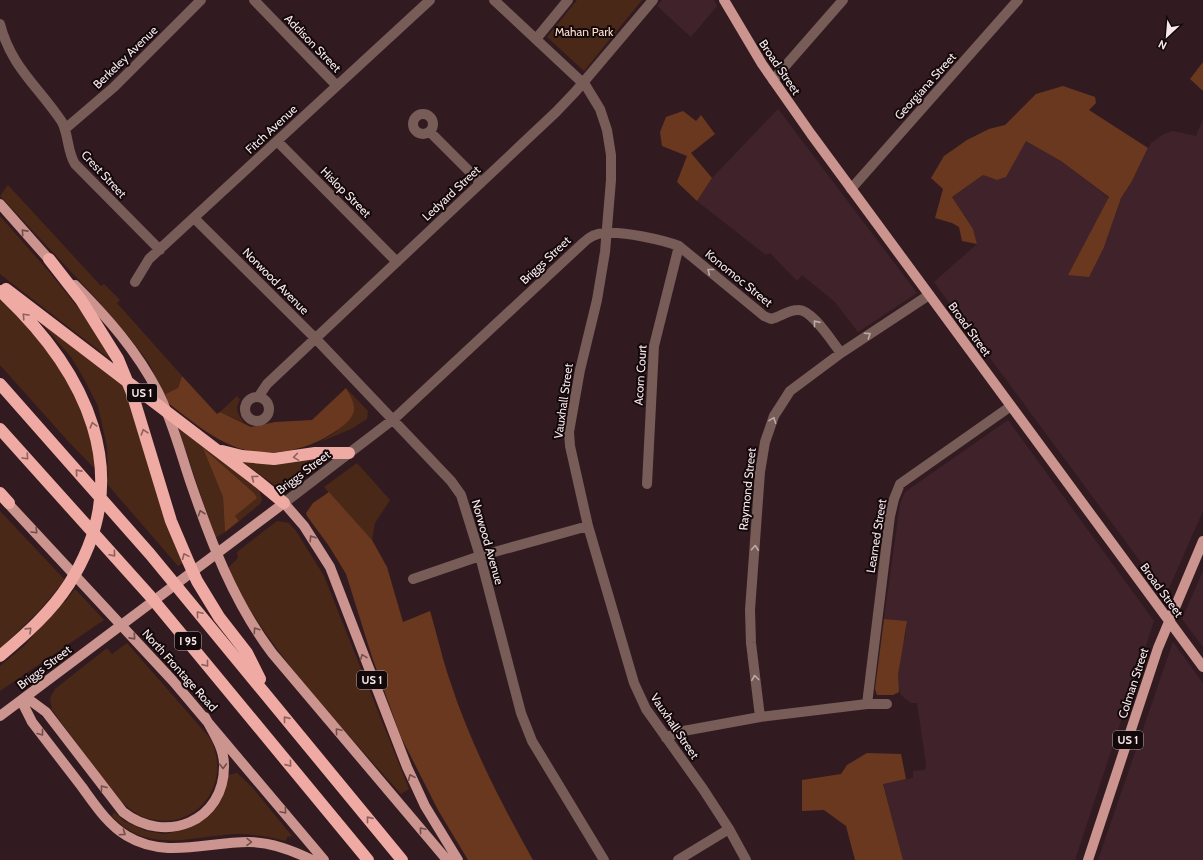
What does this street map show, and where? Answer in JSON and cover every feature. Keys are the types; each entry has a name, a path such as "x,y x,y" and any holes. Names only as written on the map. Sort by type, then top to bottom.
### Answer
{"highway":[{"path":"49,259 89,312 118,359 132,393 171,521 188,561 197,581 219,616 247,653 269,698"},
{"name":"US 1","path":"0,284 284,503"},
{"path":"0,291 42,335 80,390 91,417 97,440 100,463 100,493 94,526 80,566 60,597 32,627 0,656"},
{"name":"I 95","path":"0,384 132,534 402,860"},
{"name":"I 95","path":"0,428 150,596 368,860"},
{"path":"214,448 242,456 274,459 315,453 349,453"}],"main road":[{"name":"Broad Street","path":"724,0 773,80 851,189 1203,667"},
{"path":"0,204 49,259 112,324 138,357 151,379 168,415 219,560 236,597 251,623 272,653 447,860"},
{"name":"North Frontage Road","path":"3,497 205,717 324,860"},
{"name":"Briggs Street","path":"0,716 284,503"},
{"name":"US 1","path":"284,503 304,526 330,567 407,767 425,806 458,860"},
{"name":"Colman Street","path":"1088,860 1168,621 1203,541"},
{"path":"23,699 31,701 46,712 123,812 137,822 153,827 180,826 198,818 211,805 218,793 224,773 224,761 215,736 205,717"},
{"path":"23,699 27,712 37,728 101,812 117,829 127,836 140,842 164,848 226,843 262,843 292,850 312,860"}],"street":[{"name":"Berkeley Avenue","path":"65,129 114,87 201,0"},
{"name":"Addison Street","path":"254,0 337,86"},
{"name":"Fitch Avenue","path":"135,282 143,267 160,250 430,0"},
{"name":"Vauxhall Street","path":"494,0 584,83 592,93 600,109 609,142 611,180 597,300 580,370 569,432 570,446 588,526 634,683 646,709 729,829 746,860"},
{"path":"536,39 568,0"},
{"name":"Ledyard Street","path":"259,396 267,384 315,338 556,112 584,83 653,0"},
{"path":"773,80 843,0"},
{"name":"Georgiana Street","path":"851,189 1018,0"},
{"name":"Crest Street","path":"0,24 5,42 15,62 58,117 65,129 70,154 75,164 160,250"},
{"path":"430,132 481,183"},
{"name":"Hislop Street","path":"277,142 397,262"},
{"name":"Norwood Avenue","path":"194,218 315,338 451,482 461,495 480,556 521,713 532,741 604,860"},
{"name":"Konomoc Street","path":"606,232 665,240 679,246 764,316 771,318 790,311 800,310 808,312 841,353"},
{"name":"Briggs Street","path":"284,503 392,420 583,242 592,236 606,232"},
{"name":"Acorn Court","path":"647,484 654,346 679,246"},
{"name":"Raymond Street","path":"760,717 751,643 750,610 760,472 765,442 774,416 790,391 841,353 929,295"},
{"name":"Learned Street","path":"867,704 890,516 894,499 900,484 1010,406"},
{"path":"413,579 480,556 588,526"},
{"path":"666,738 678,732 760,717 867,704 887,704"},
{"path":"678,860 729,829"}],"shaded area":[{"path":"662,0 714,0 717,6 691,37 657,6"},
{"path":"1203,62 1203,91 1190,79"},
{"path":"1063,86 1095,97 1096,103 1089,110 1148,148 1132,181 1121,198 1104,247 1089,277 1068,275 1109,197 1061,161 1026,141 1006,177 997,180 983,175 952,197 973,229 977,244 962,241 959,227 952,223 935,218 943,189 931,178 944,156 967,140 989,129 1005,125 1036,94"},
{"path":"778,109 917,293 858,332 835,302 802,275 797,281 770,253 766,255 697,201 712,178"},
{"path":"683,111 696,121 701,115 715,134 691,153 712,178 697,201 677,182 687,156 662,146 660,132 666,117"},
{"path":"1203,119 1203,511 1169,588 1165,591 1154,580 934,282 977,244 973,229 952,197 983,175 997,180 1006,177 1026,140 1061,161 1109,198 1068,275 1104,247 1121,198 1132,181 1151,143 1164,134 1173,131 1196,136"},
{"path":"182,376 217,414 220,412 251,427 275,422 312,420 346,388 353,401 354,410 351,417 345,424 330,435 306,446 278,452 251,451 238,448 219,439 201,428 167,402 166,394 178,388"},
{"path":"1008,420 1154,621 1075,860 903,860 883,783 913,778 913,771 925,770 926,764 917,703 911,703 901,695 897,682 907,621 884,619 900,504 905,492"},
{"path":"203,448 254,493 257,498 235,516 239,521 225,532 223,497"},
{"path":"329,492 372,540 387,567 403,622 430,611 447,672 467,727 498,795 533,860 468,860 438,810 401,737 372,657 346,574 329,546 307,516 306,513 313,503"},
{"path":"1203,571 1203,647 1182,619"},
{"path":"884,619 907,621 898,675 899,692 893,695 877,695 875,689"},
{"path":"1173,642 1203,683 1203,860 1098,860"},
{"path":"867,753 901,754 906,779 883,784 903,860 855,860 846,826 824,810 802,811 802,780 841,774 847,765"}],"green space":[{"name":"Mahan Park","path":"577,0 642,0 584,71 547,37"},
{"path":"8,185 101,286 104,284 120,300 117,303 182,376 178,388 167,402 149,363 128,336 93,295 0,196"},
{"path":"0,216 50,273 89,321 114,362 0,274"},
{"path":"0,300 34,334 54,360 71,387 86,417 92,443 95,469 0,365"},
{"path":"46,325 127,387 183,563 178,566 108,485 107,447 98,406 71,357 44,326"},
{"path":"346,388 368,411 367,419 351,429 320,442 336,432 354,405"},
{"path":"237,396 240,400 237,409 244,423 220,412"},
{"path":"178,427 259,489 262,500 260,504 239,521 235,516 256,498 254,493 204,449 223,497 225,532 215,538"},
{"path":"318,457 319,461 280,489 240,460"},
{"path":"357,463 390,500 375,523 372,540 324,487"},
{"path":"0,511 65,580 40,610 0,649"},
{"path":"277,521 289,523 296,531 324,576 409,789 401,794 306,687 284,659 244,600 227,569 238,558 237,552"},
{"path":"75,589 104,620 0,691 0,666 24,646 64,601 65,602"},
{"path":"127,643 210,738 216,755 217,772 213,788 205,802 194,812 179,819 162,821 144,817 134,812 119,800 52,710 50,698 55,689 107,648 112,654"},
{"path":"237,773 252,787 292,836 287,837 286,841 262,836 237,834 171,840 156,839 141,836 126,828 112,816 114,812 124,821 146,831 165,834 187,829 206,817 227,782 228,775"}]}
